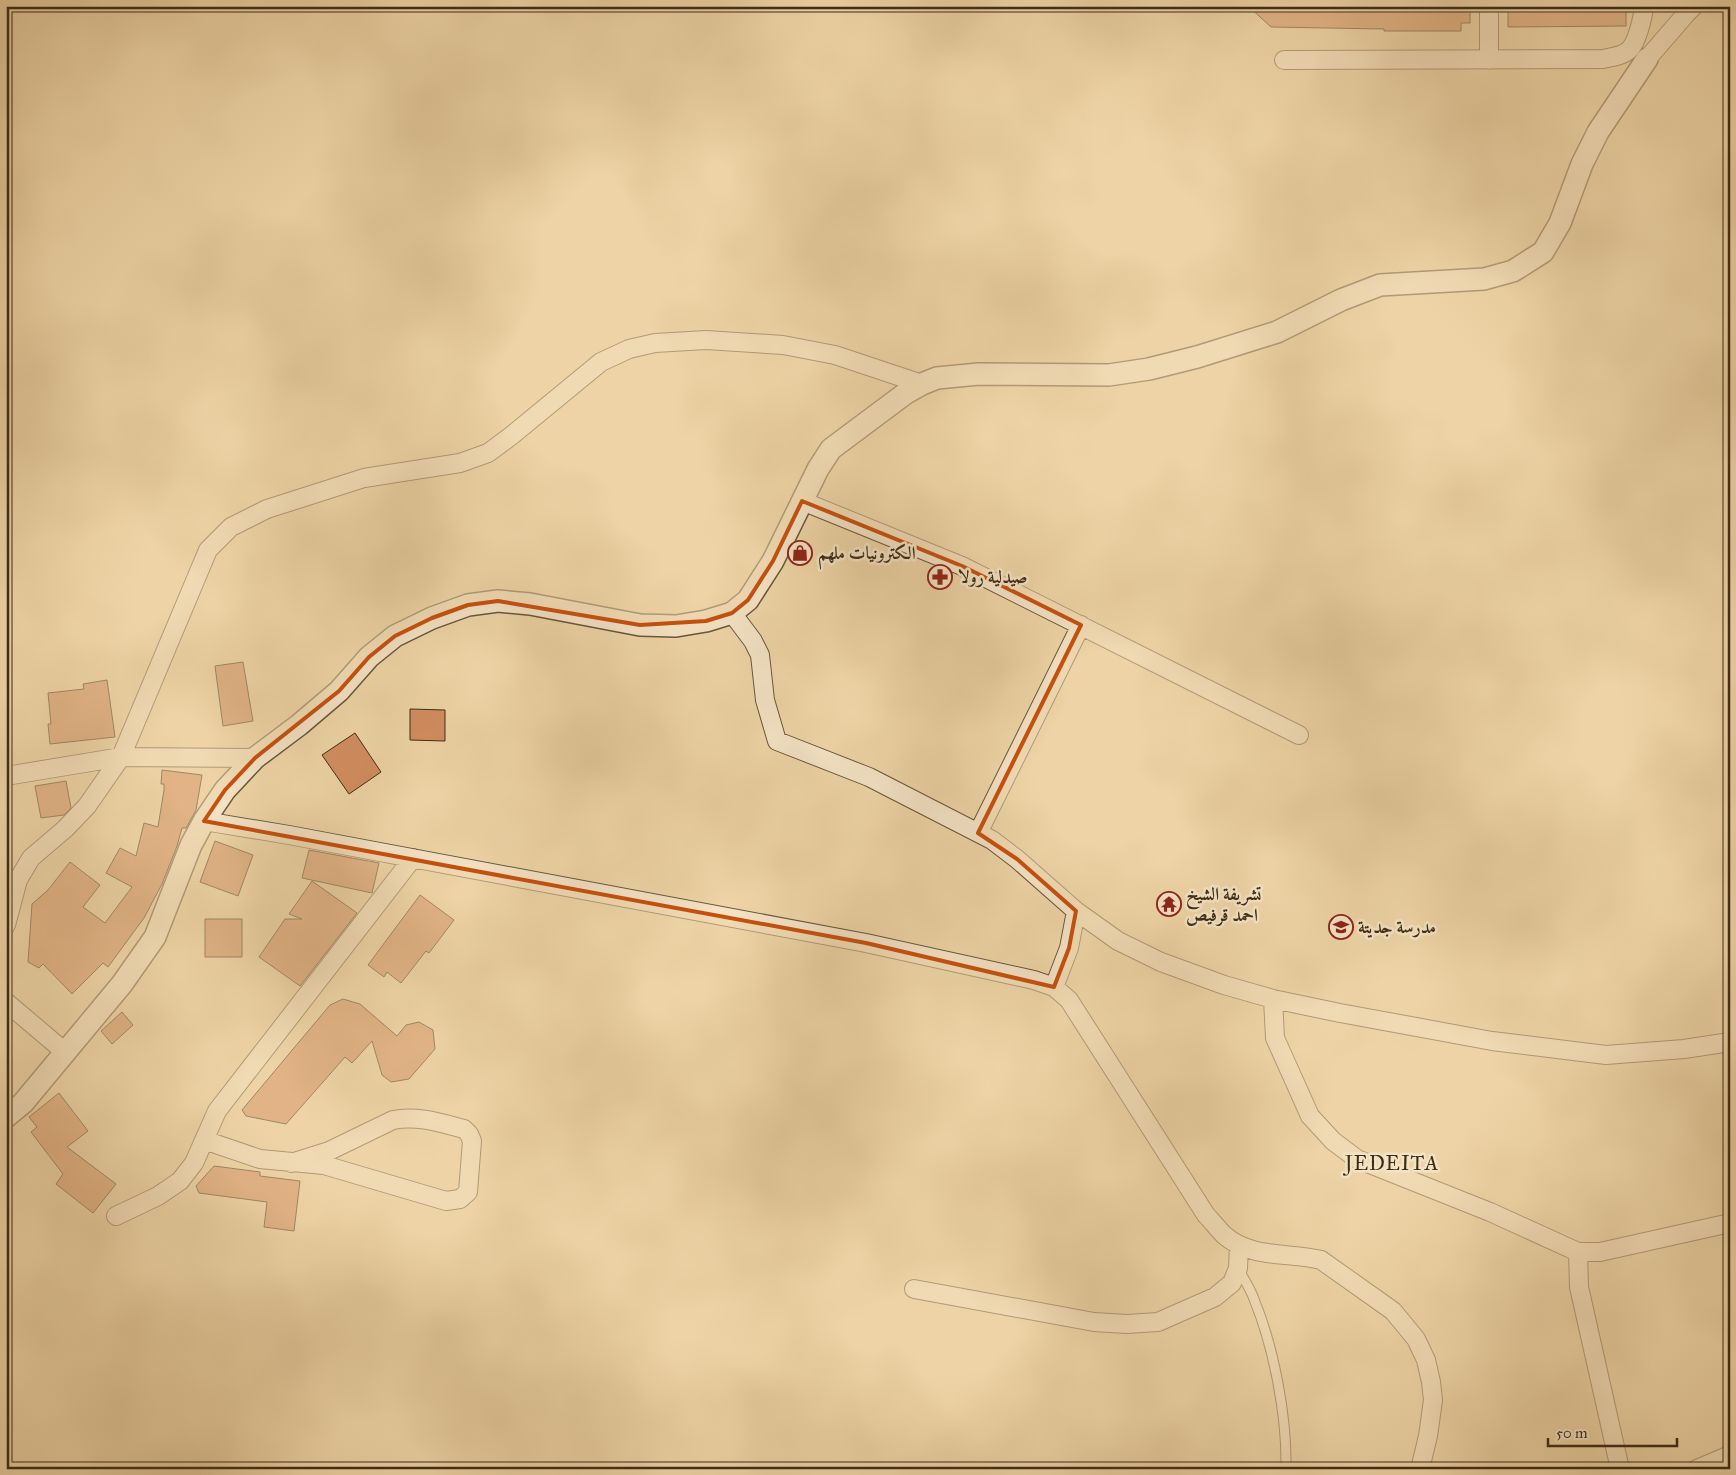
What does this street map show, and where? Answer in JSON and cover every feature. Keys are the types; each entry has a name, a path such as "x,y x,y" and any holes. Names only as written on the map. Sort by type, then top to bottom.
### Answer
{"street":[{"path":"1489,6 1489,60"},
{"path":"1284,60 1603,60 1619,56 1630,50 1642,22 1644,6"},
{"path":"6,1117 23,1103 122,984 155,937 191,845 204,821 225,790 255,758 339,692 369,656 395,636 432,618 468,605 498,601 530,604 640,625 676,626 706,621 732,613 748,600 773,561 818,469 832,449 906,393 922,384 937,378 979,374 1109,375 1150,369 1197,357 1277,332 1341,300 1380,285 1484,279 1513,271 1543,252 1560,223 1582,164 1598,132 1648,59 1694,6"},
{"path":"6,925 18,880 31,858 65,829 86,806 121,757 208,550 231,527 267,509 364,478 460,463 488,453 601,362 629,349 655,343 706,340 783,345 836,355 922,384"},
{"path":"802,501 962,566 1299,735"},
{"path":"732,613 753,641 760,655 765,700 777,741 869,777 992,840 1017,859 1076,911 1118,941 1161,962 1224,985 1273,999 1492,1041 1606,1055 1684,1049 1730,1042"},
{"path":"978,833 1081,626"},
{"path":"6,776 121,757 255,758"},
{"path":"204,821 289,834 866,943 1025,978 1054,987 1069,1000 1206,1215 1225,1236 1239,1245 1264,1253 1321,1260 1392,1311 1416,1340 1426,1360 1433,1400 1428,1436 1420,1469"},
{"path":"116,1216 158,1196 180,1180 194,1163 217,1111 413,858"},
{"path":"1054,987 1069,948 1076,911"},
{"path":"1273,999 1275,1038 1310,1116 1333,1141 1358,1159 1490,1212 1578,1252 1600,1252 1730,1223"},
{"path":"6,1002 64,1052"},
{"path":"204,1140 260,1159 291,1163 324,1165 446,1201 460,1200 468,1192 472,1141 464,1129 422,1119 405,1118 393,1120 329,1151 291,1163"},
{"path":"914,1289 1094,1322 1127,1324 1158,1322 1215,1297 1232,1283 1238,1268 1239,1245"},
{"path":"1578,1252 1579,1287 1620,1469"},
{"path":"1697,1469 1730,1455"}],"lane":[{"path":"1238,1268 1254,1299 1272,1356 1283,1414 1286,1469"}],"highlighted area":[{"path":"802,501 962,566 1081,625 978,833 1017,859 1076,911 1069,948 1054,987 866,943 204,821 225,790 255,758 339,691 369,657 395,636 432,618 468,605 498,601 640,625 706,621 732,613 748,600 773,561"}],"building":[{"path":"1248,6 1470,6 1470,23 1461,23 1461,31 1384,31 1384,29 1271,27"},
{"path":"1508,6 1626,6 1626,26 1508,27"},
{"path":"243,662 253,721 223,726 215,666"},
{"path":"107,680 115,737 50,744 48,724 51,724 48,693 84,689 83,684"},
{"path":"410,709 445,710 445,741 410,740"},
{"path":"355,733 381,772 349,794 322,755"},
{"path":"162,770 202,775 196,810 186,828 182,828 162,884 144,918 108,967 103,963 72,994 43,964 39,968 28,962 32,904 48,890 70,862 100,885 83,907 105,923 132,887 106,873 120,848 136,856 144,823 158,827 164,790 164,784 161,784"},
{"path":"66,781 71,808 64,815 41,818 35,786"},
{"path":"215,841 253,855 238,896 200,882"},
{"path":"309,850 379,863 372,893 302,878"},
{"path":"312,881 357,913 300,986 259,957 285,919 302,919 289,914"},
{"path":"420,895 454,920 429,953 426,951 401,983 387,972 384,977 368,965"},
{"path":"205,919 242,919 242,957 205,957"},
{"path":"343,999 360,1004 397,1036 406,1025 419,1022 433,1030 435,1049 409,1079 391,1082 382,1075 372,1041 352,1063 345,1057 286,1124 246,1116 242,1110 330,1005"},
{"path":"122,1012 133,1025 112,1044 101,1031"},
{"path":"59,1093 88,1131 67,1147 116,1184 93,1213 56,1184 63,1174 31,1132 37,1127 29,1117"},
{"path":"214,1166 260,1172 260,1176 300,1181 294,1231 264,1227 267,1202 199,1193 196,1186"}],"place":[{"name":"الكترونيات ملهم","path":"800,553"},
{"name":"صيدلية رولا","path":"940,577"},
{"name":"تشريفة الشيخ احمد قرفيص","path":"1169,904"},
{"name":"مدرسة جديتة","path":"1341,927"}],"district":[{"name":"JEDEITA","path":"1392,1163"}]}
